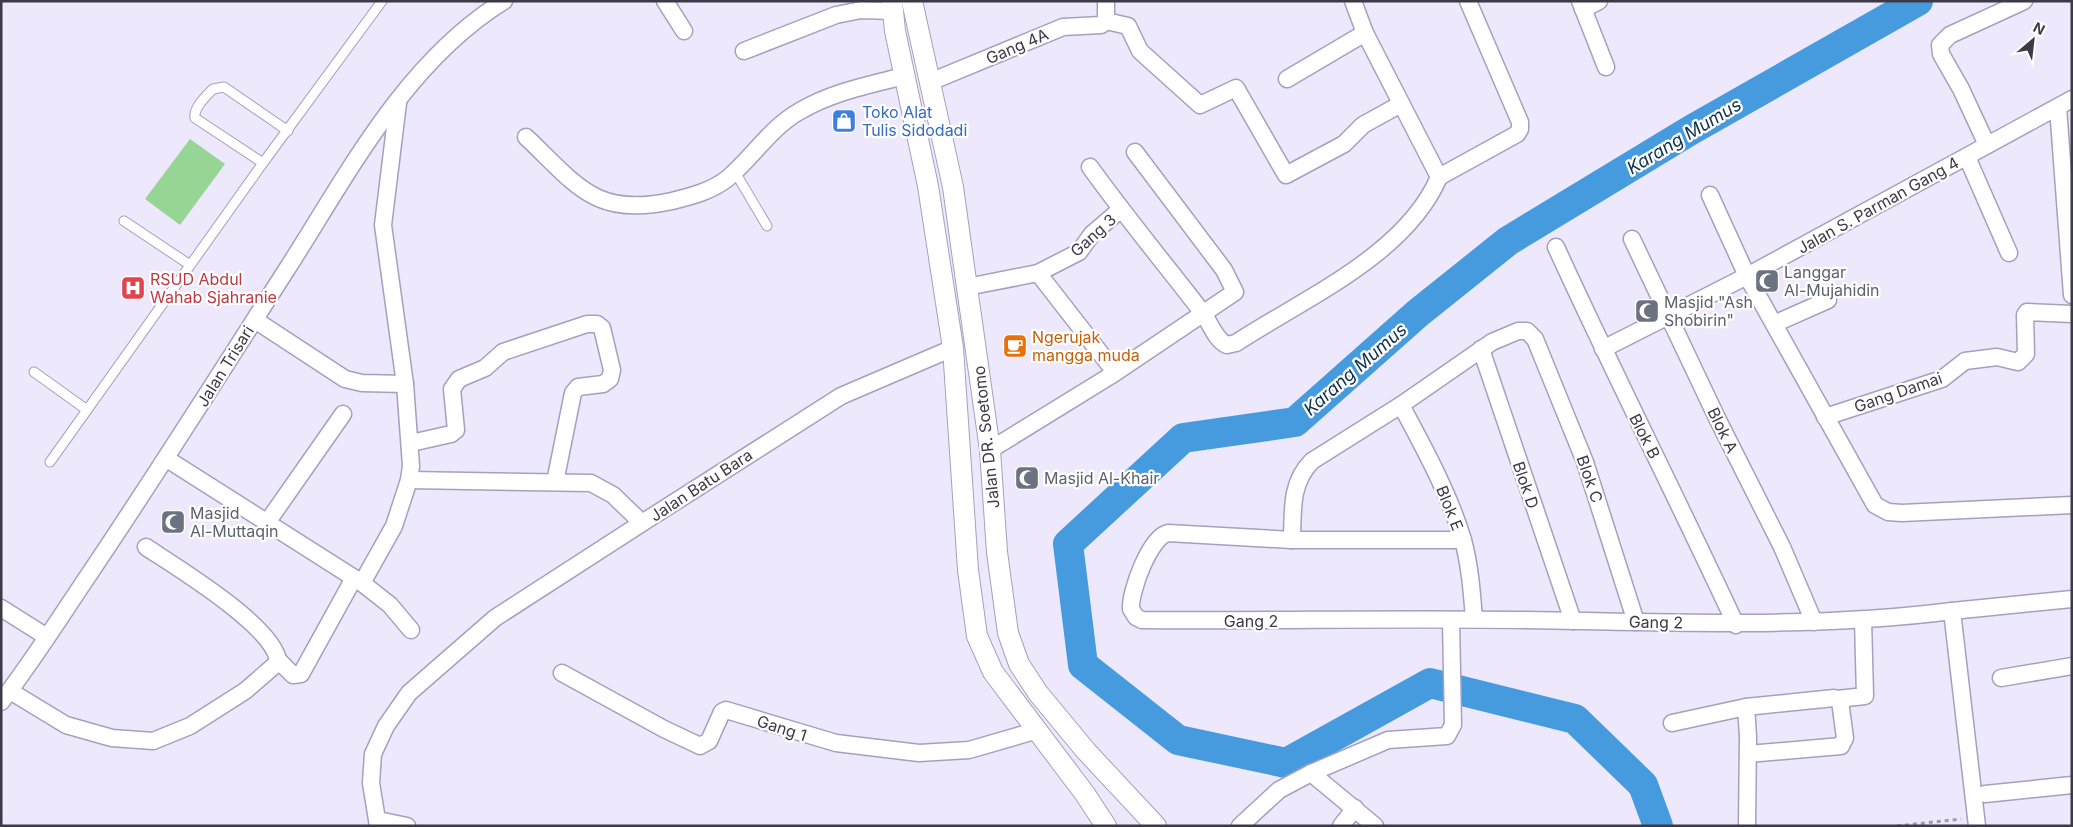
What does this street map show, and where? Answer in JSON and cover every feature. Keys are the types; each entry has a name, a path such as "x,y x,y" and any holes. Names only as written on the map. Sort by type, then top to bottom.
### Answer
{"street":[{"name":"Jalan Trisari","path":"6,696 167,459 254,320 398,100 452,40 504,1"},
{"path":"665,1 684,30"},
{"name":"Jalan DR. Soetomo","path":"912,1 953,187 990,450 995,528 1004,609 1014,654 1038,693 1086,751 1156,826"},
{"path":"1106,1 1106,21 1128,26 1140,51 1200,105 1236,88 1286,176 1344,144 1363,125 1401,104"},
{"path":"1353,1 1365,33 1439,177"},
{"path":"1090,167 1120,210 1204,314 1224,344 1231,345 1236,343 1349,273 1390,241 1413,217 1439,177 1517,134 1520,129 1520,122 1468,1"},
{"path":"1599,1 1581,5 1606,67"},
{"path":"1988,145 1961,89 1941,54 1940,45 1950,35 2024,1"},
{"path":"744,51 836,15 893,6"},
{"name":"Jalan DR. Soetomo","path":"893,6 905,81 928,186 953,348 968,570 976,636 993,672 1086,794 1106,826"},
{"name":"Gang 4A","path":"930,82 1053,30 1078,24 1101,24 1106,21"},
{"path":"1288,79 1365,33"},
{"path":"526,137 587,192 605,202 635,206 663,203 701,194 720,183 735,172 779,126 801,110 853,89 905,81 930,82"},
{"path":"146,547 236,610 259,631 276,654 278,660 293,675 299,676 358,580 394,526 409,480 411,443 405,384 383,225 398,100"},
{"path":"2065,103 2072,295"},
{"name":"Jalan S. Parman Gang 4","path":"1603,349 1748,276 2065,103"},
{"path":"990,450 1115,372 1234,294 1234,286 1135,152"},
{"path":"1966,157 2009,253"},
{"path":"1710,194 1748,276 1825,418 1875,505 1888,512 1902,513 2072,505"},
{"name":"Gang 3","path":"967,287 1038,273 1079,252 1092,234 1120,210"},
{"name":"Blok A","path":"1632,239 1717,418 1782,547 1814,622"},
{"name":"Blok B","path":"1556,247 1603,349 1736,624"},
{"path":"1038,273 1115,372"},
{"path":"1774,324 1828,300"},
{"name":"Gang Damai","path":"1825,418 1942,379 1965,361 1997,357 2018,362 2026,354 2025,315 2027,312 2072,314"},
{"path":"254,320 345,379 362,384 405,384"},
{"path":"411,443 455,431 457,428 452,389 459,379 485,368 503,352 587,324 597,324 602,328 612,370 610,379 607,382 578,387 573,393 555,482"},
{"name":"Blok C","path":"1481,349 1518,331 1528,331 1535,339 1585,462 1636,622"},
{"name":"Jalan Batu Bara","path":"409,480 586,482 598,486 613,495 642,523 841,396 953,348"},
{"path":"1463,540 1292,540 1294,491 1302,472 1312,461 1336,444 1401,405 1481,349"},
{"name":"Blok D","path":"1481,349 1573,621"},
{"name":"Blok E","path":"1401,405 1443,490 1463,540 1472,587 1474,620"},
{"path":"266,524 343,414"},
{"path":"167,459 266,524 358,580 390,605 411,630"},
{"path":"407,826 378,823 371,783 373,754 386,726 409,693 495,618 642,523"},
{"name":"Gang 2","path":"1292,540 1168,533 1160,536 1145,562 1131,604 1134,614 1142,620 1451,628 1474,620 1736,624 1863,620 2072,599"},
{"path":"1,608 47,637"},
{"path":"1952,611 1977,821"},
{"path":"1672,723 1746,707 1865,696 1863,620"},
{"path":"1240,826 1279,790 1311,773 1388,740 1447,736 1453,725 1451,628"},
{"path":"6,696 66,725 112,738 153,741 190,726 245,691 275,666 278,660"},
{"path":"2001,678 2072,666"},
{"name":"Gang 1","path":"562,672 664,729 700,746 709,741 722,714 726,710 836,744 919,753 969,750 1038,730"},
{"path":"1748,754 1841,746 1845,738 1841,704 1837,699"},
{"path":"1746,707 1748,754 1747,826"},
{"path":"1311,773 1375,826"},
{"path":"1985,794 2072,785"},
{"path":"1341,826 1355,808"}],"lane":[{"path":"50,462 190,264 382,1"},
{"path":"263,163 198,122 195,112 204,98 213,89 224,87 288,131"},
{"path":"735,172 767,226"},
{"path":"124,221 190,264"},
{"path":"34,372 87,410"}],"path":[{"path":"1897,826 1977,821"}],"green space":[{"path":"190,139 225,164 180,225 145,199"}],"waterway":[{"name":"Karang Mumus","path":"1658,826 1643,785 1575,719 1430,683 1286,763 1178,740 1083,665 1068,544 1183,438 1295,422 1418,313 1508,241 1691,130 1918,1"}],"place":[{"name":"Toko Alat Tulis Sidodadi","path":"844,121"},
{"name":"Langgar Al-Mujahidin","path":"1767,281"},
{"name":"RSUD Abdul Wahab Sjahranie","path":"133,288"},
{"name":"Masjid \"Ash Shobirin\"","path":"1647,311"},
{"name":"Ngerujak mangga muda","path":"1015,346"},
{"name":"Masjid Al-Khair","path":"1027,478"},
{"name":"Masjid Al-Muttaqin","path":"173,522"}]}
